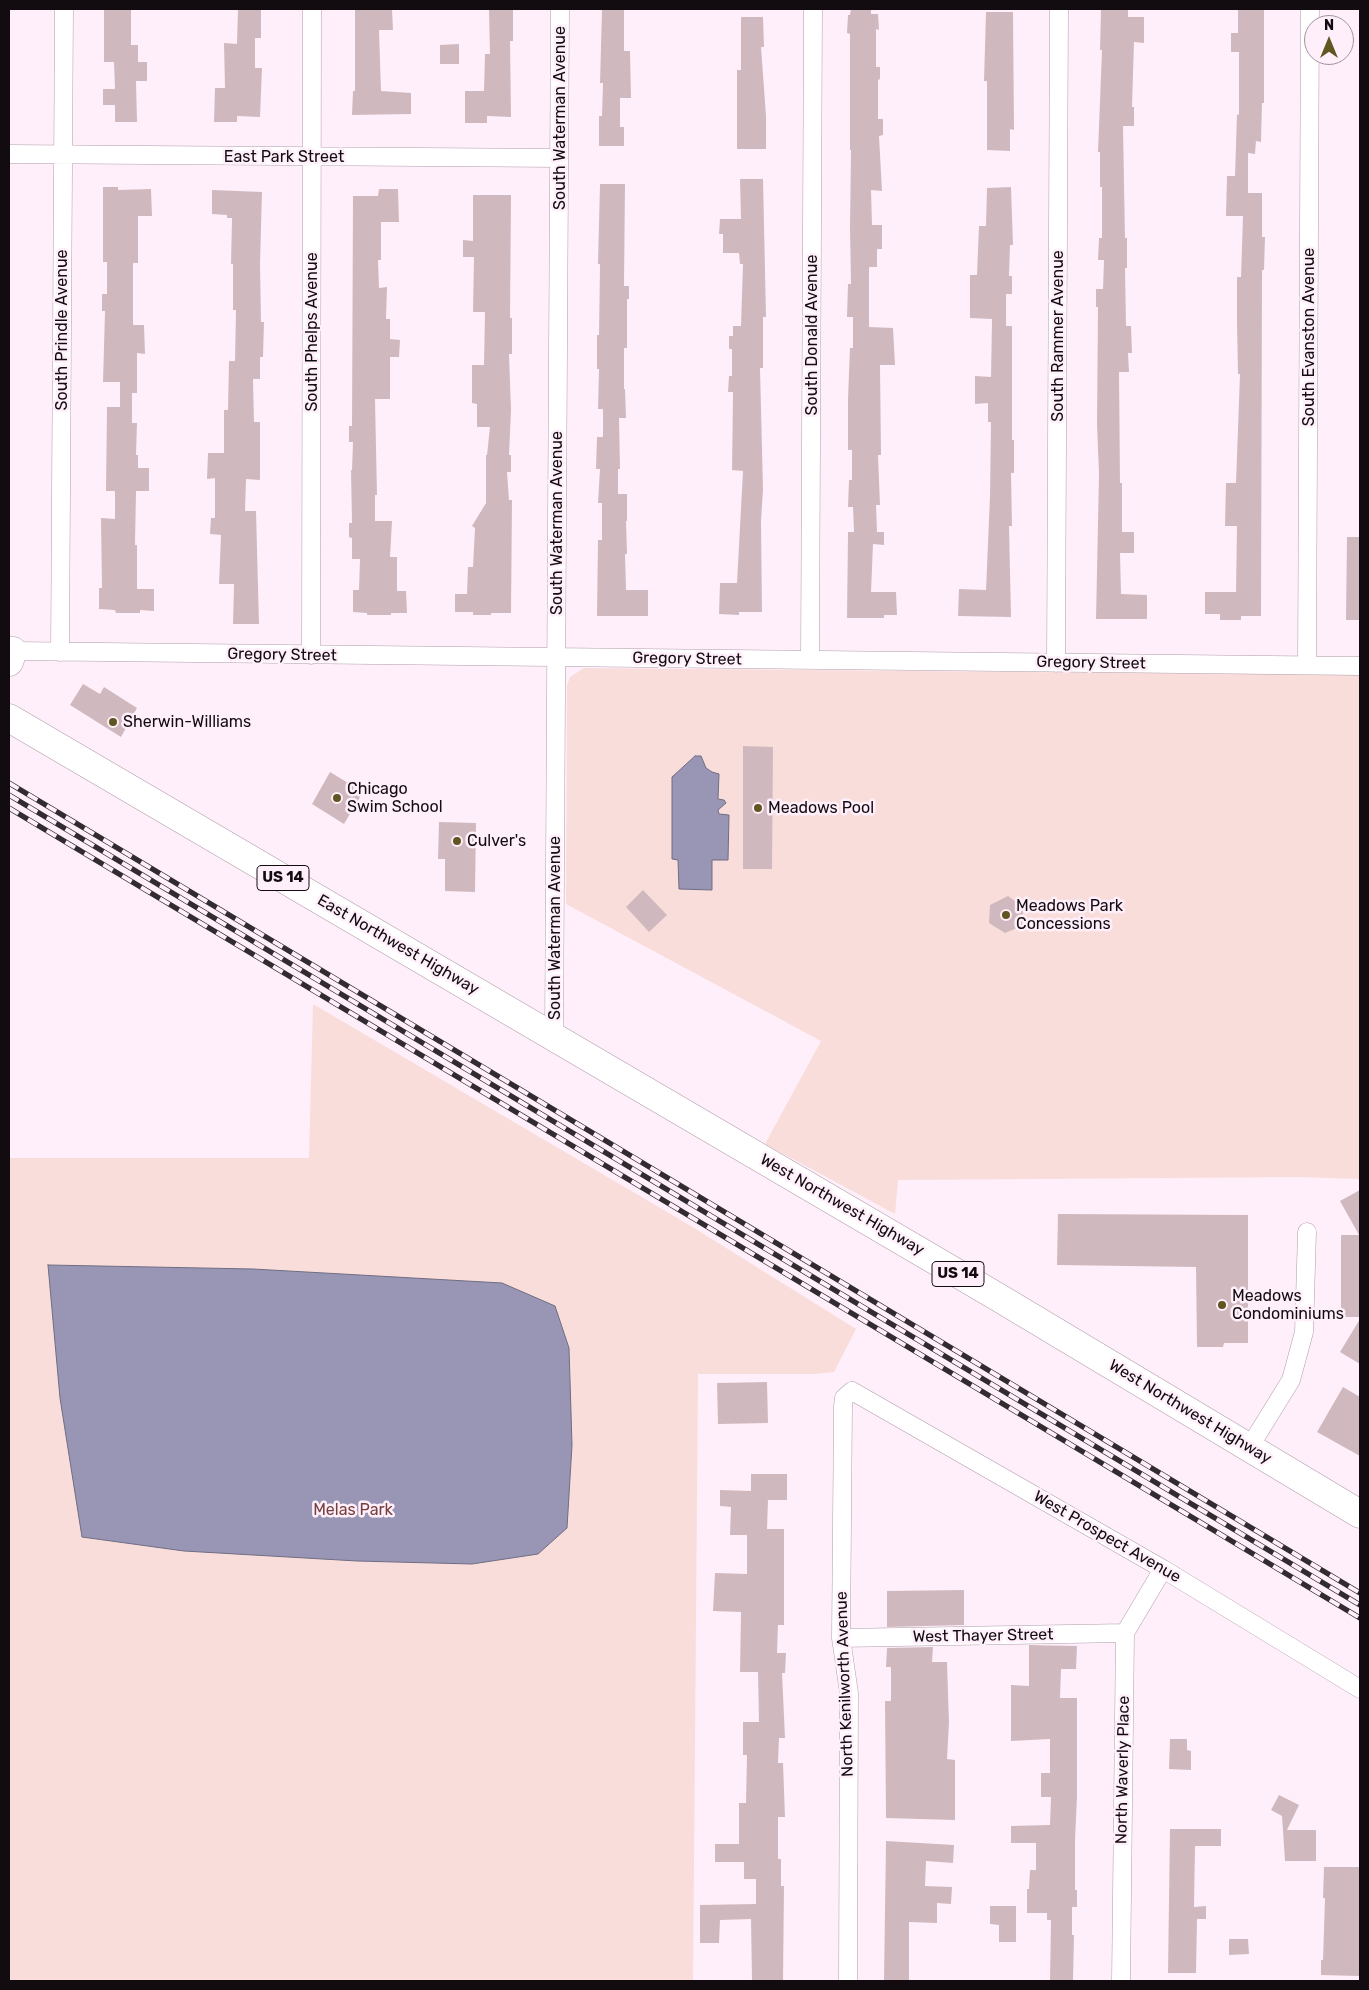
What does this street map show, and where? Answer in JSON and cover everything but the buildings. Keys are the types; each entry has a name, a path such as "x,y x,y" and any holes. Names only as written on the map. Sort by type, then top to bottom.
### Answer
{"main road":[{"name":"East Northwest Highway","path":"10,718 554,1036"},
{"name":"West Northwest Highway","path":"554,1036 1004,1301 1360,1514"}],"street":[{"name":"South Prindle Avenue","path":"60,652 64,9"},
{"name":"South Phelps Avenue","path":"311,655 312,9"},
{"name":"South Waterman Avenue","path":"554,1036 560,9"},
{"name":"South Donald Avenue","path":"810,660 814,9"},
{"name":"South Rammer Avenue","path":"1056,663 1059,9"},
{"name":"South Evanston Avenue","path":"1307,665 1310,9"},
{"name":"East Park Street","path":"9,154 559,158"},
{"name":"Gregory Street","path":"10,655 60,652 1360,666"},
{"path":"1249,1448 1291,1380 1304,1332 1307,1232"},
{"name":"West Prospect Avenue","path":"852,1391 1163,1569 1360,1689"},
{"name":"North Kenilworth Avenue","path":"848,1981 849,1693 842,1638 843,1406 844,1398 852,1391"},
{"path":"1125,1633 1163,1569"},
{"name":"West Thayer Street","path":"842,1638 1125,1633"},
{"name":"North Waverly Place","path":"1121,1981 1125,1633"}],"green space":[{"path":"584,668 1360,675 1360,1179 1299,1177 898,1180 895,1214 765,1144 821,1041 566,904 567,685 570,677"},
{"name":"Melas Park","path":"313,1004 691,1226 856,1329 834,1372 814,1374 698,1374 693,1981 9,1981 9,1158 309,1158"}],"water":[{"path":"695,756 701,756 706,768 719,774 718,799 724,800 726,803 718,810 719,814 729,815 728,860 712,860 712,890 679,889 678,860 672,859 672,777"},
{"path":"48,1265 253,1269 502,1283 555,1306 569,1348 572,1445 567,1528 538,1554 472,1564 357,1561 184,1551 82,1537 60,1398"}],"railway":[{"path":"9,783 1360,1593"},
{"path":"9,795 1360,1605"},
{"path":"9,808 1360,1618"}],"place":[{"name":"Sherwin-Williams","path":"113,722"},
{"name":"Chicago Swim School","path":"337,798"},
{"name":"Meadows Pool","path":"758,808"},
{"name":"Culver's","path":"457,841"},
{"name":"Meadows Park Concessions","path":"1006,915"},
{"name":"Meadows Condominiums","path":"1222,1305"}]}
